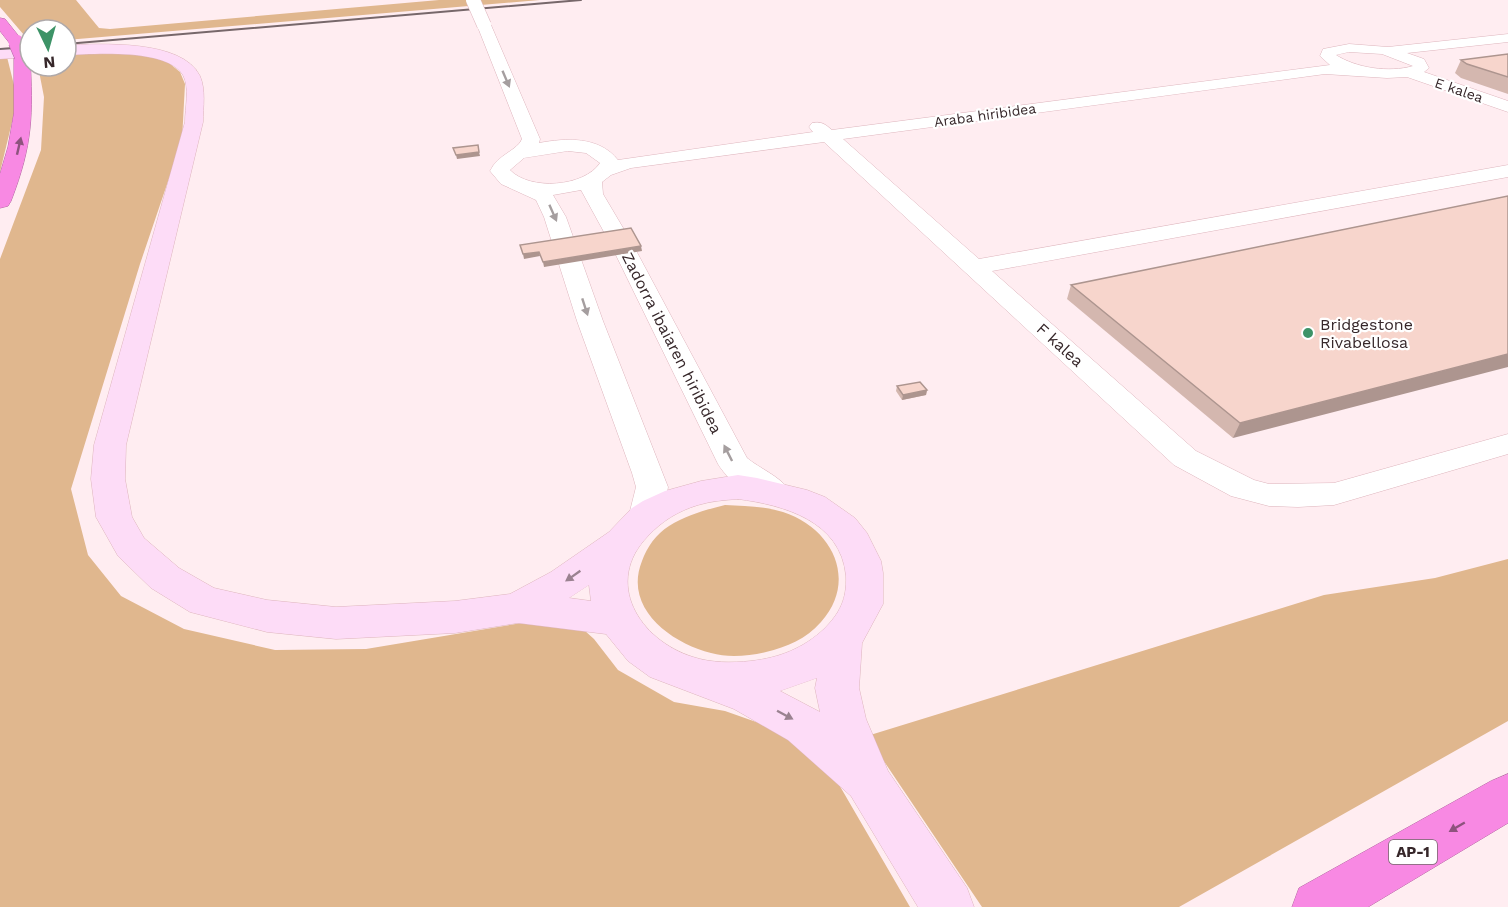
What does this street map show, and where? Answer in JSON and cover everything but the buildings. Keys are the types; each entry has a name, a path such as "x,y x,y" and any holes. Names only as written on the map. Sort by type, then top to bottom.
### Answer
{"highway":[{"path":"0,22 18,45"},
{"path":"0,201 14,169 24,128 24,78"},
{"name":"AP-1","path":"1318,907 1508,797"}],"street":[{"path":"473,0 492,21 511,49"},
{"path":"487,0 531,139 528,147 520,153"},
{"path":"1384,50 1406,51 1508,38"},
{"path":"1327,56 1345,66 1364,70 1414,67 1424,57 1508,46"},
{"name":"Araba hiribidea","path":"526,187 560,188 600,175 627,163 823,131 1314,63 1336,49 1384,50"},
{"path":"78,50 138,52 169,58 178,62 191,75 193,88 194,122 110,445 108,479 114,517 131,547 165,578 204,601 267,616 336,623 455,617 518,608 616,619"},
{"name":"E kalea","path":"1384,50 1414,67 1508,107"},
{"path":"0,54 18,51"},
{"name":"Araba hiribidea","path":"572,146 596,150 632,151 823,131 1325,69 1364,70"},
{"path":"547,127 552,137 572,146"},
{"name":"F kalea","path":"823,131 1185,458 1243,488 1269,495 1334,494 1508,444"},
{"path":"572,146 536,148 520,153 509,158 500,171 503,178 512,183 544,195 558,225 590,321 648,473 652,488 646,516"},
{"name":"Zadorra ibaiaren hiribidea","path":"596,150 606,155 610,162 591,189 593,194 734,464 750,478 772,490"},
{"path":"974,267 1508,171"},
{"path":"693,675 734,680 776,675 813,661 842,639 862,609 866,576 857,546 836,520 807,501 772,490 738,487 705,490 674,500 646,516 621,542 609,567 608,593 616,619 633,643 660,662 693,675 749,696 804,726 870,785"},
{"path":"518,608 565,582 621,542"},
{"path":"842,639 837,688 844,720 870,785 948,907"}],"shaded area":[{"path":"0,0 76,0 99,28 110,29 439,0 540,0 78,39 78,18 18,18 18,28 0,7"},
{"path":"78,52 134,54 156,58 169,63 180,72 185,84 182,140 140,264 71,489 88,555 121,596 184,629 275,650 366,649 540,620 575,622 594,639 618,670 674,702 725,711 782,731 834,776 910,907 0,907 0,259 41,150 44,97 40,78 78,78"},
{"path":"7,57 15,89 14,114 0,172 0,58"},
{"path":"725,505 769,509 801,520 827,543 835,558 838,590 832,606 815,628 796,642 753,655 718,655 696,648 667,632 654,621 645,608 639,594 638,578 642,561 652,541 664,529 676,522 696,513"},
{"path":"1508,559 1508,721 1179,907 982,907 867,736 1324,595 1435,578"}],"railway":[{"path":"78,43 581,0"},
{"path":"0,49 18,48"}],"place":[{"name":"Bridgestone Rivabellosa","path":"1308,333"}]}
